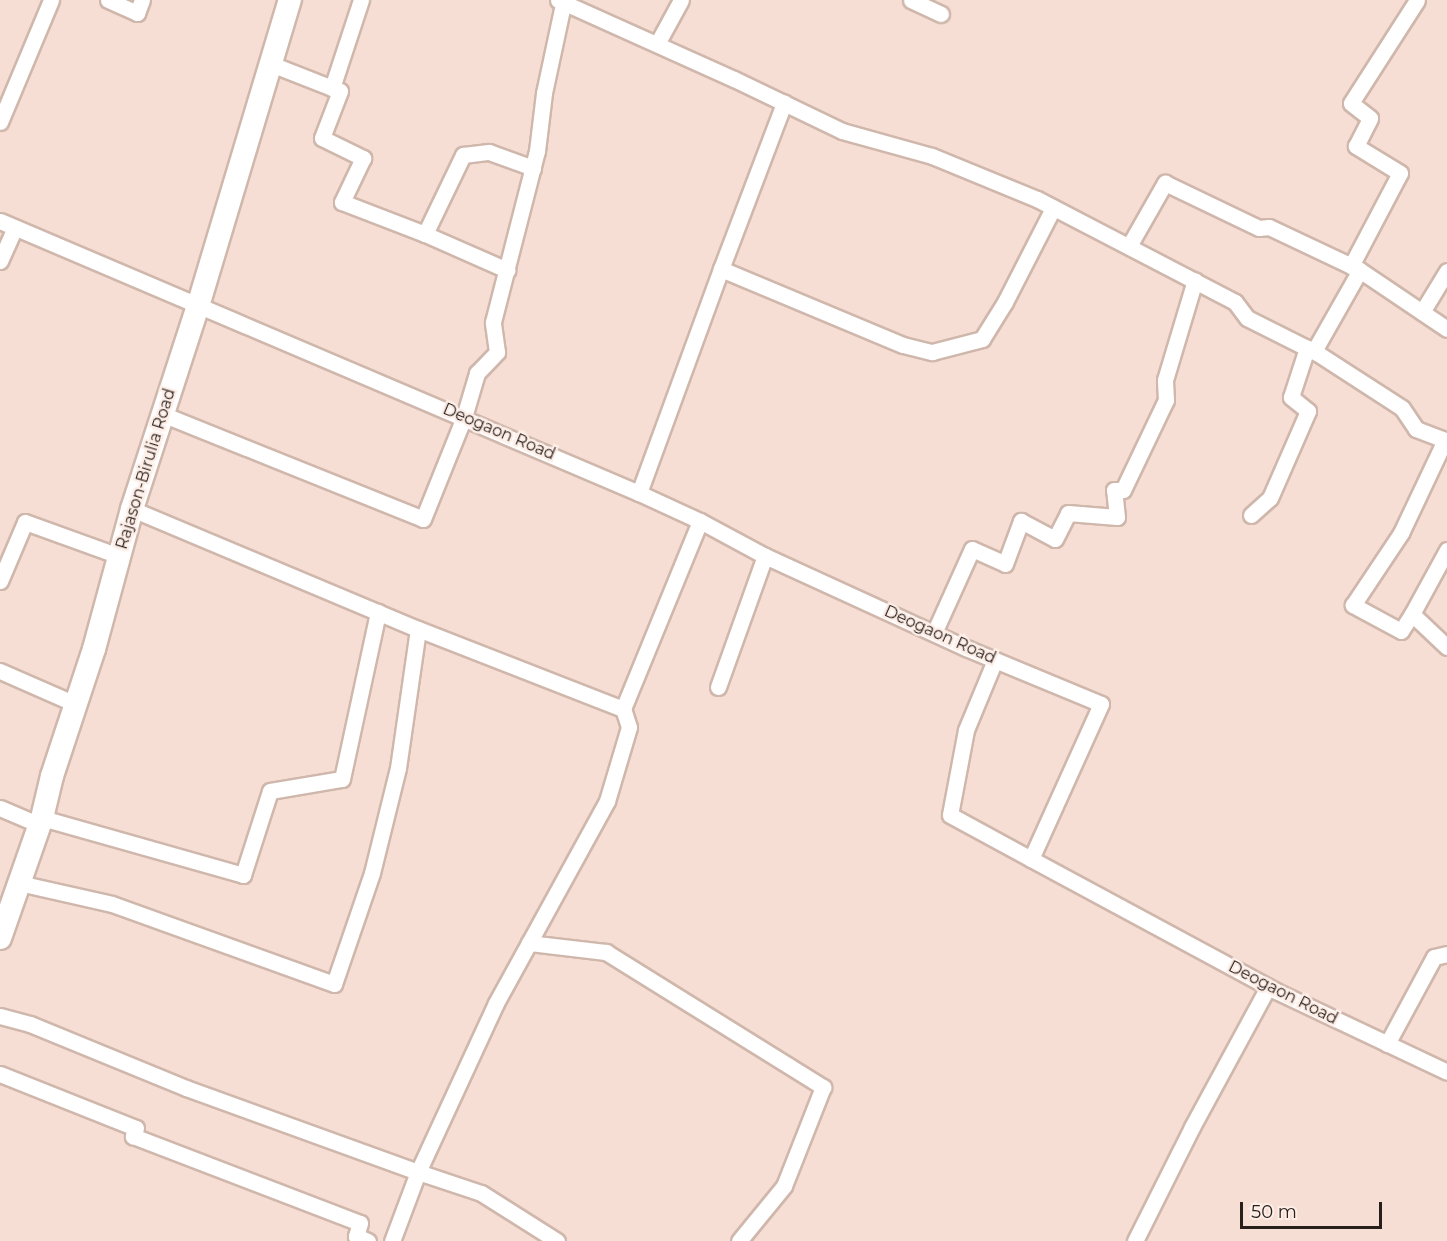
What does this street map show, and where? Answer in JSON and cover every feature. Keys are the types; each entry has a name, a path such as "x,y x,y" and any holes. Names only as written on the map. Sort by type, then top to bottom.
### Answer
{"street":[{"path":"0,123 51,0"},
{"path":"108,0 137,13 142,0"},
{"name":"Rajason-Birulia Road","path":"0,938 41,821 51,776 75,704 132,509 198,306 290,0"},
{"path":"332,88 361,0"},
{"path":"657,44 681,0"},
{"path":"911,0 941,14"},
{"path":"1251,515 1270,498 1308,411 1291,397 1310,350 1356,268 1400,173 1356,146 1370,118 1351,103 1417,0"},
{"path":"162,414 423,519 465,417 477,373 497,352 493,322 533,168 544,93 562,1 842,131 932,156 1053,208 1235,302 1248,318 1310,350 1402,408 1416,429 1446,440 1401,532 1353,605 1401,631 1447,550"},
{"path":"271,64 340,91 322,138 363,158 342,202 425,234 507,270"},
{"path":"639,493 784,103"},
{"path":"425,234 463,156 489,152 533,168"},
{"path":"1129,246 1165,183 1259,228 1269,227 1356,268 1447,329"},
{"path":"721,269 903,345 932,352 982,339 1005,302 1053,208"},
{"name":"Deogaon Road","path":"0,221 639,493 700,521 765,556 995,660 1101,704 1031,859 1268,987 1447,1072"},
{"path":"0,261 15,228"},
{"path":"1422,312 1447,271"},
{"path":"934,633 972,549 1005,564 1021,521 1055,539 1068,513 1117,517 1114,490 1123,489 1166,399 1165,380 1195,280"},
{"path":"132,509 418,629 623,709"},
{"path":"392,1241 418,1172 496,1003 607,801 629,727 623,709 700,521"},
{"path":"0,581 25,522 119,556"},
{"path":"718,687 765,556"},
{"path":"0,808 243,875 270,791 342,779 378,612"},
{"path":"1412,614 1447,647"},
{"path":"19,884 112,904 334,984 372,873 398,768 418,629"},
{"path":"995,660 966,730 951,815 1031,859"},
{"path":"0,671 75,704"},
{"path":"529,943 606,952 823,1087 784,1186 739,1241"},
{"path":"1387,1044 1434,957 1447,954"},
{"path":"1135,1241 1192,1127 1268,987"},
{"path":"0,1016 30,1024 186,1088 481,1193 557,1241"},
{"path":"0,1074 136,1128 133,1136 360,1223 356,1236 368,1241"}]}
